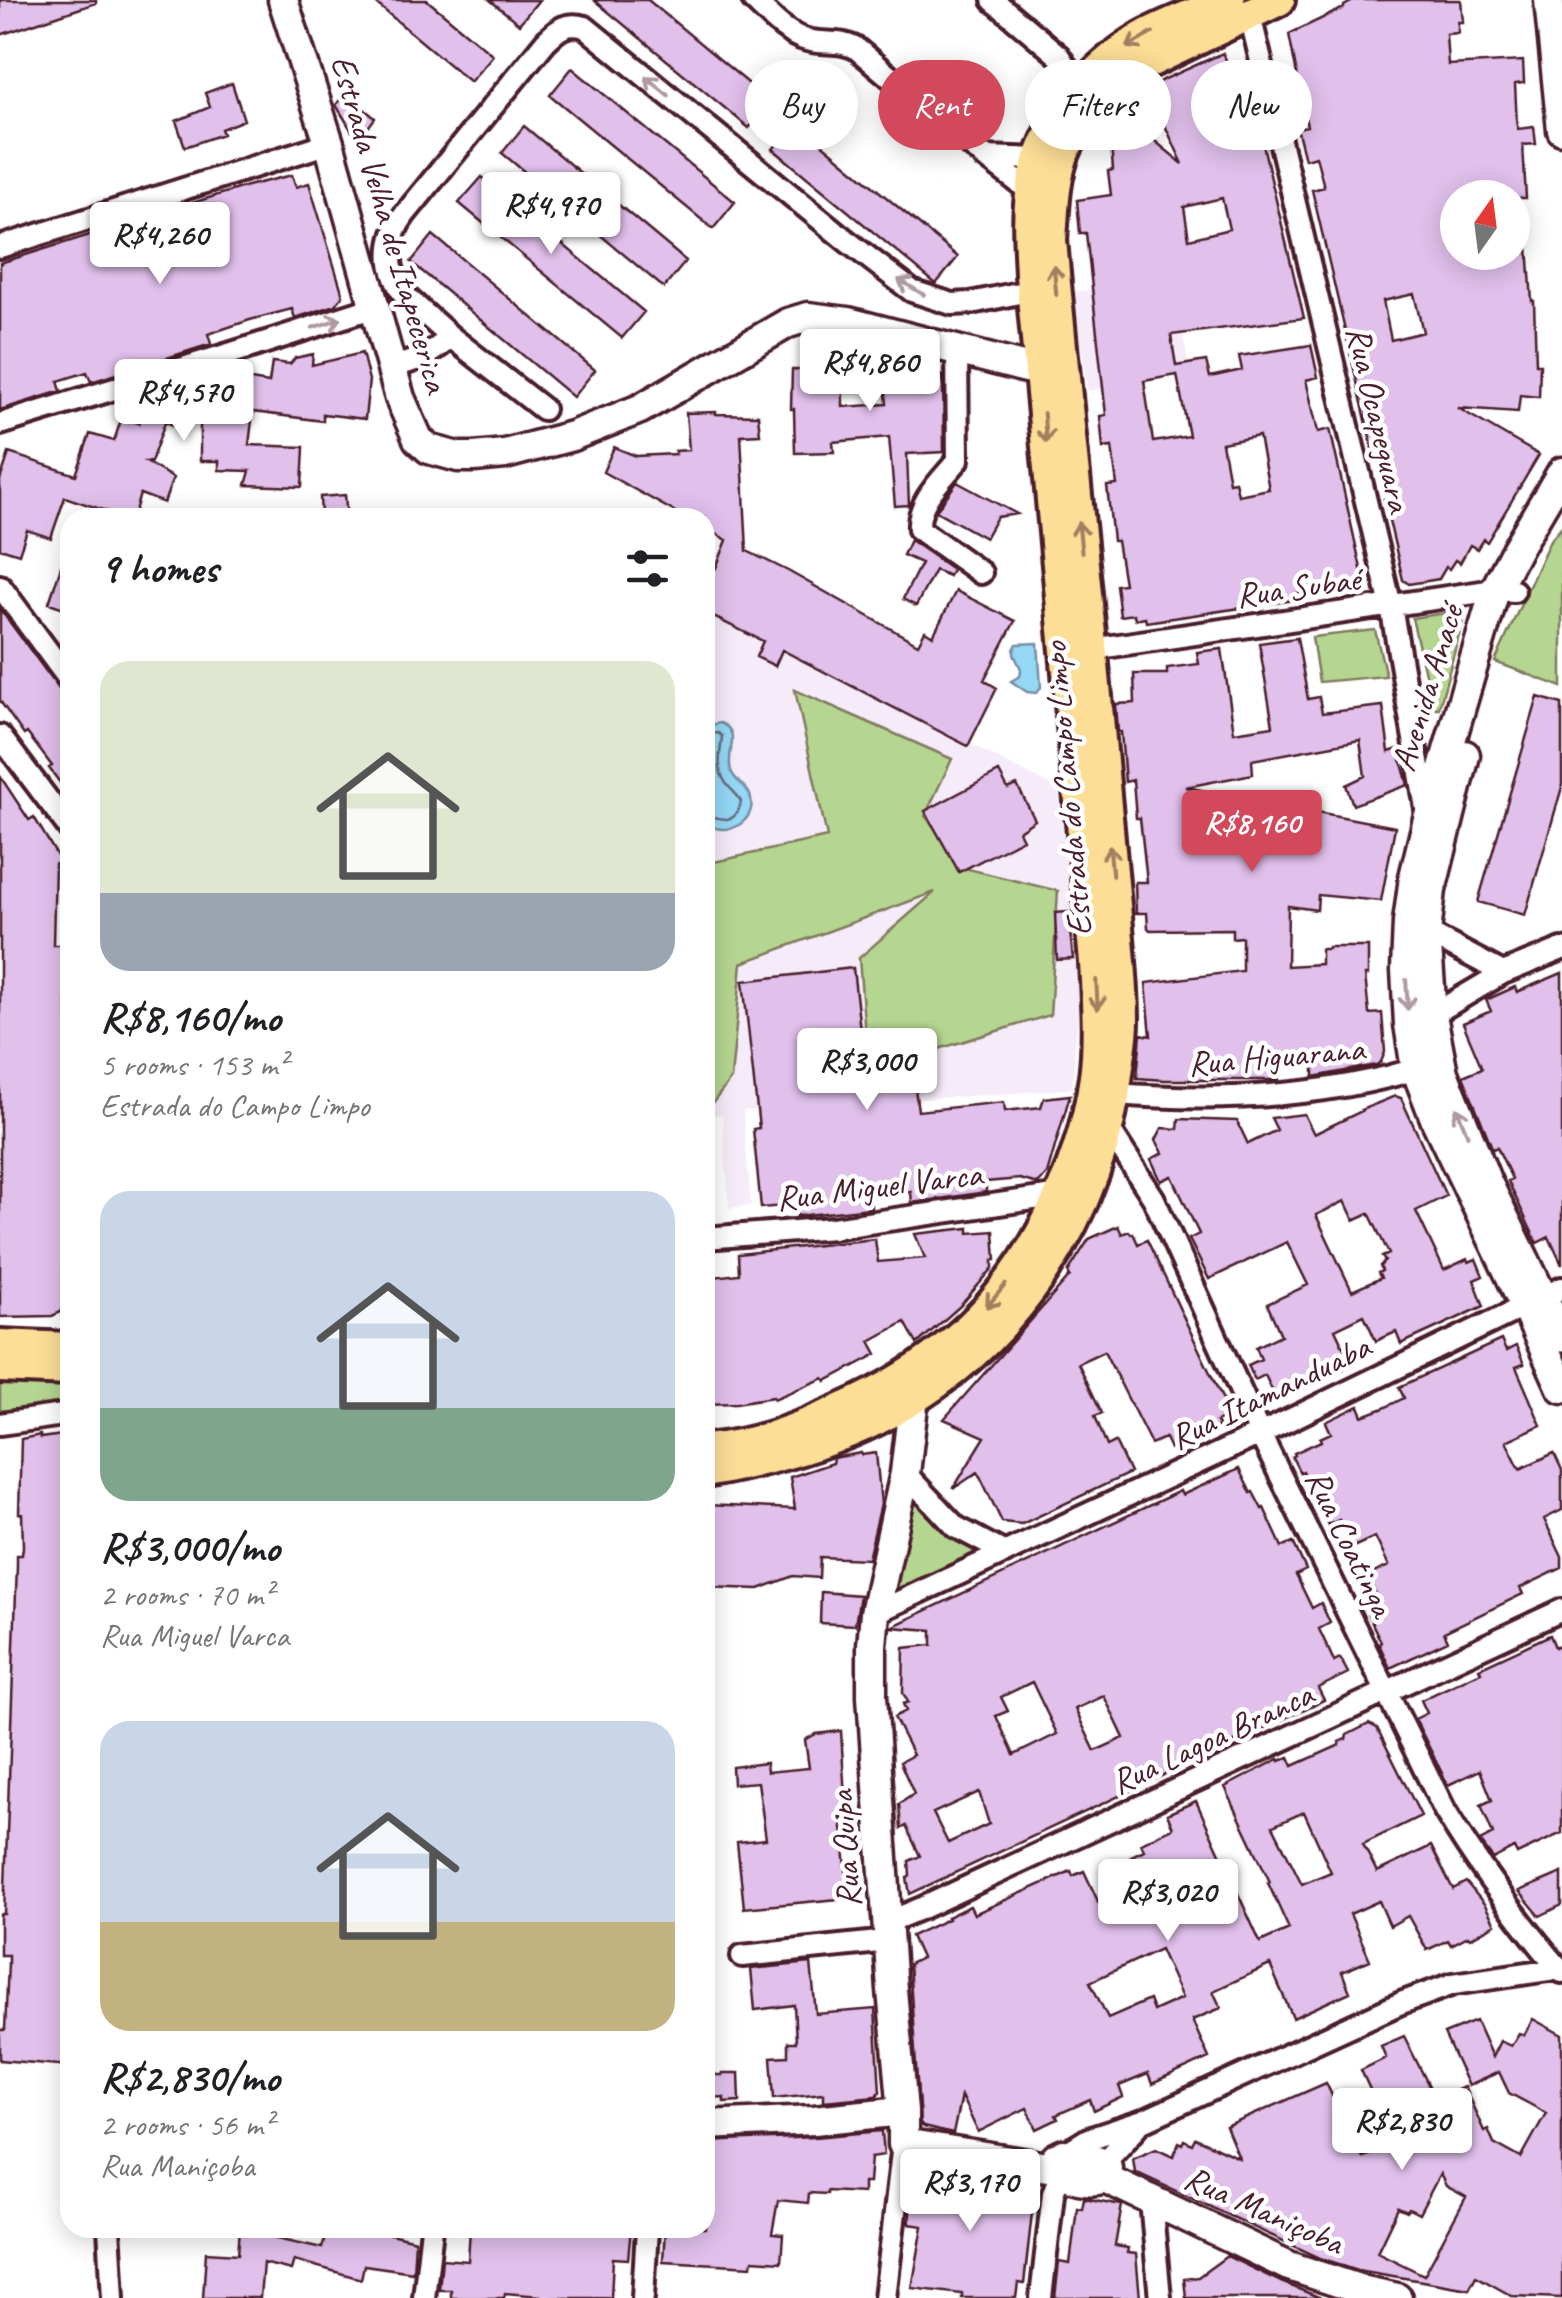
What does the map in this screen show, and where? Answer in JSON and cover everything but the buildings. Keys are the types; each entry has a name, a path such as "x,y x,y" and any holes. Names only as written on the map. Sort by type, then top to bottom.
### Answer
{"main road":[{"name":"Estrada do Campo Limpo","path":"1108,60 1145,36 1279,0"},
{"name":"Estrada do Campo Limpo","path":"715,1449 792,1432 866,1399 909,1374 955,1340 999,1296 1061,1195 1092,1094 1098,1026 1052,374 1054,191 1062,157 1101,98 1122,78 1240,8"},
{"name":"Estrada do Campo Limpo","path":"715,1470 760,1462 834,1438 878,1418 914,1398 983,1344 1029,1294 1055,1254 1077,1214 1101,1155 1115,1094 1123,1024 1092,649 1052,374 1033,290 1031,192 1044,150"},
{"path":"0,1345 60,1348"},
{"path":"0,1367 60,1370"}],"street":[{"name":"Estrada Velha de Itapecerica","path":"284,0 330,143 407,419 429,449 458,458 504,454 546,444 640,409 788,323 808,317 848,322 1052,374"},
{"path":"752,0 784,28 805,40 846,42 1031,192"},
{"path":"993,0 1065,60"},
{"path":"1549,0 1562,130"},
{"name":"Rua Ocapeguara","path":"1240,8 1391,606 1436,825"},
{"path":"544,410 406,297 390,256 393,232 404,214 546,42 564,26 585,27 912,290 952,304 1033,290"},
{"path":"0,247 330,143"},
{"path":"984,156 1040,159"},
{"path":"0,424 375,307"},
{"path":"391,366 422,359 451,337"},
{"path":"957,350 958,460 933,488 918,519 919,529 981,573"},
{"name":"Avenida Anacé","path":"1562,472 1516,550 1480,702 1414,877 1406,970 1408,1024 1429,1065 1443,1073 1486,1180 1562,1336"},
{"name":"Avenida Anacé","path":"1505,590 1562,494"},
{"path":"0,586 60,667"},
{"name":"Rua Subaé","path":"1092,649 1505,590"},
{"path":"0,736 60,817"},
{"name":"Avenida Anacé","path":"1429,1065 1432,1015 1426,932 1436,825"},
{"path":"1426,932 1503,973"},
{"path":"1432,1015 1503,973 1562,949"},
{"name":"Rua Higuarana","path":"1115,1094 1206,1099 1318,1090 1377,1081 1429,1065"},
{"name":"Rua Coatinga","path":"1108,1126 1154,1199 1260,1434 1446,1811 1518,1921 1561,1970"},
{"name":"Rua Miguel Varca","path":"715,1237 833,1228 1061,1195"},
{"name":"Avenida Anacé","path":"1543,1297 1562,1388"},
{"name":"Rua Itamanduaba","path":"875,1613 1543,1297"},
{"name":"Rua Quipa","path":"886,2298 903,2111 872,1696 872,1645 875,1613 905,1472 914,1398"},
{"path":"0,1424 60,1415"},
{"path":"905,1472 956,1527 1005,1554"},
{"name":"Rua Lagoa Branca","path":"742,1956 889,1931 940,1900 1562,1610"},
{"path":"1041,2298 1053,2193 1061,2165 1088,2139 1143,2121 1371,2016 1453,1984 1561,1970"},
{"path":"715,2125 903,2111"},
{"path":"902,2144 1061,2165 1096,2181 1106,2173 1111,2155 1143,2121"},
{"name":"Rua Maniçoba","path":"1106,2173 1151,2201 1289,2266 1365,2292 1398,2298"},
{"path":"1151,2201 1160,2298"},
{"path":"110,2238 113,2298"},
{"path":"424,2298 431,2238"},
{"path":"643,2298 646,2238"}],"shaded area":[{"path":"1172,276 1190,373 1088,391 1073,292"},
{"path":"715,613 1058,789 1081,971 1072,1089 743,1111 751,1205 729,1208 722,1115 715,1115"}],"green space":[{"path":"1562,526 1562,687 1495,662 1550,540"},
{"path":"1466,610 1439,708 1433,708 1412,618"},
{"path":"1375,630 1386,676 1319,682 1312,637"},
{"path":"795,690 952,759 925,816 968,869 1058,891 1050,1015 886,1065 866,1048 859,958 935,892 742,963 731,1079 715,1100 715,862 827,837"},
{"path":"0,1368 54,1370 60,1384 60,1409 0,1426"},
{"path":"907,1481 986,1558 879,1606"}],"water":[{"path":"1038,643 1041,687 1036,693 1027,692 1011,681 1021,671 1014,649 1017,644"},
{"path":"720,723 731,732 731,771 750,795 752,804 746,820 723,829 715,827 715,724"}]}
